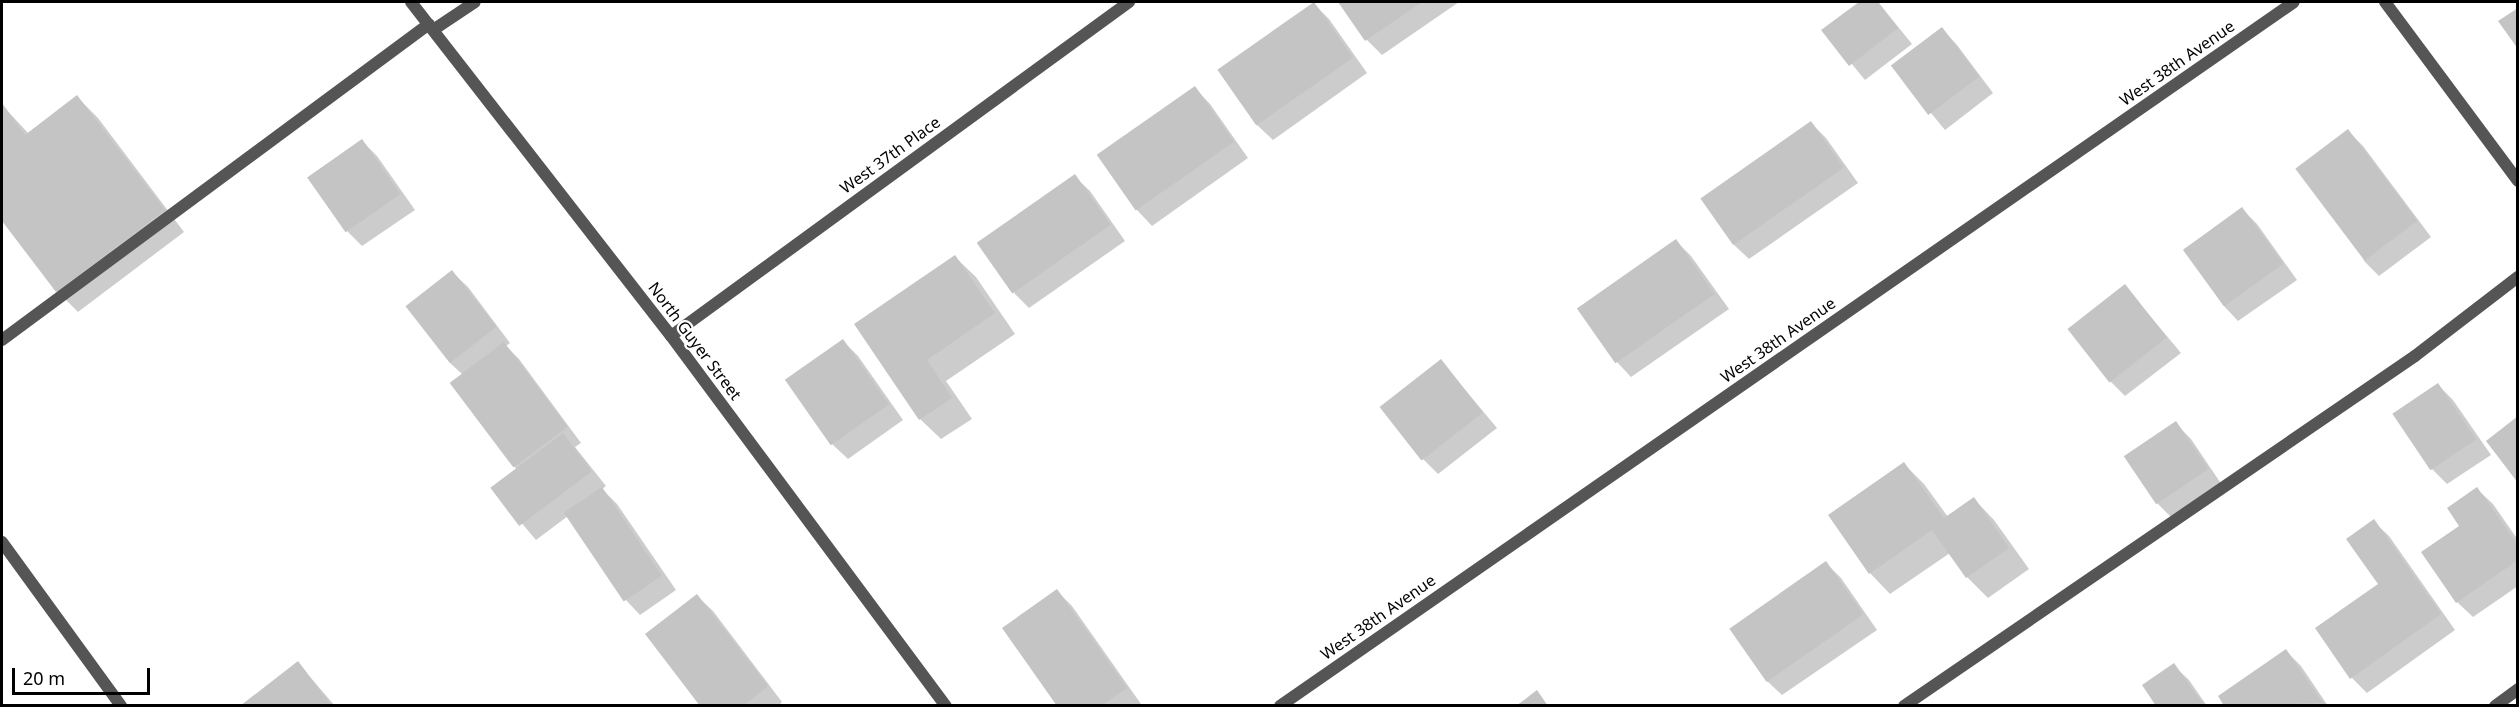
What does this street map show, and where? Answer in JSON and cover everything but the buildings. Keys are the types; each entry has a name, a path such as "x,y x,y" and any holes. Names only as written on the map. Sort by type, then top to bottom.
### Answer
{"street":[{"name":"North Guyer Street","path":"411,2 671,336 946,705"},
{"path":"2,340 431,27 475,2"},
{"name":"West 37th Place","path":"671,336 1129,2"},
{"name":"West 38th Avenue","path":"1280,705 2294,2"},
{"path":"2385,2 2517,181"},
{"path":"1904,705 2415,356 2517,277"},
{"path":"2,542 121,705"},
{"path":"2495,705 2517,690"}]}
